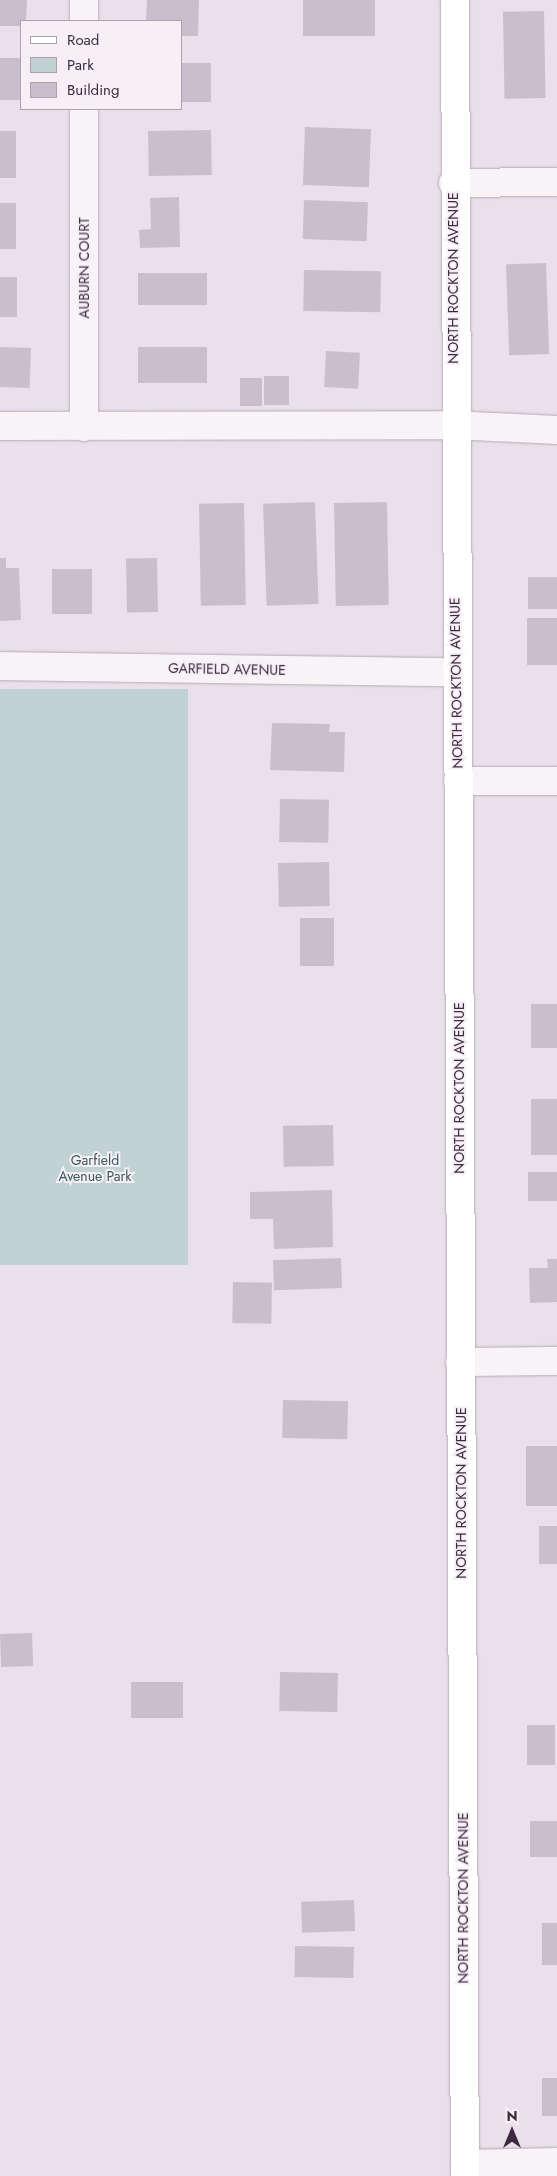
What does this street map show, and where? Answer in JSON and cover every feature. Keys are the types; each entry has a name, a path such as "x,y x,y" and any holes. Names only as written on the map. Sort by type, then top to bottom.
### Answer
{"main road":[{"name":"NORTH ROCKTON AVENUE","path":"455,0 455,672 458,781 465,2170"}],"street":[{"path":"84,0 84,20"},
{"name":"AUBURN COURT","path":"84,110 84,427"},
{"path":"454,183 557,182"},
{"path":"0,426 454,426 557,430"},
{"name":"GARFIELD AVENUE","path":"0,666 455,672"},
{"path":"458,781 557,781"},
{"path":"460,1362 557,1361"},
{"path":"465,2170 557,2162"}],"green space":[{"name":"Garfield Avenue Park","path":"0,689 188,689 188,1265 0,1265"}],"building":[{"path":"0,0 27,0 26,20 20,20 20,26 0,26"},
{"path":"147,0 199,0 198,36 182,36 182,20 146,20"},
{"path":"303,0 375,0 375,36 303,36"},
{"path":"544,11 546,98 505,99 503,12"},
{"path":"0,58 20,58 20,100 0,100"},
{"path":"182,63 211,63 211,102 182,102"},
{"path":"305,127 371,129 369,187 303,185"},
{"path":"211,130 212,175 149,176 148,131"},
{"path":"0,131 16,131 16,178 0,178"},
{"path":"179,197 180,247 140,248 139,230 151,229 150,198"},
{"path":"304,200 368,202 367,241 303,239"},
{"path":"0,203 16,203 16,249 0,249"},
{"path":"546,263 549,354 509,355 506,264"},
{"path":"304,270 381,271 380,312 303,311"},
{"path":"138,273 207,273 207,305 138,305"},
{"path":"0,277 17,277 17,317 0,317"},
{"path":"0,347 31,348 30,388 0,387"},
{"path":"138,347 207,347 207,383 138,383"},
{"path":"326,351 360,353 358,389 324,387"},
{"path":"264,376 289,376 289,405 264,405"},
{"path":"240,378 262,378 262,406 240,406"},
{"path":"315,502 319,604 267,606 263,504"},
{"path":"387,502 389,605 336,606 334,503"},
{"path":"244,503 246,605 201,606 199,504"},
{"path":"0,558 6,558 6,568 19,568 21,620 0,621"},
{"path":"157,558 158,612 127,613 126,559"},
{"path":"52,569 92,569 92,614 52,614"},
{"path":"528,577 557,577 557,609 528,609"},
{"path":"527,618 557,618 557,665 527,665"},
{"path":"272,723 330,724 329,732 345,732 344,772 270,770"},
{"path":"280,799 329,800 328,843 279,842"},
{"path":"329,862 330,906 279,907 278,863"},
{"path":"300,918 334,918 334,966 300,966"},
{"path":"531,1004 557,1004 557,1048 531,1048"},
{"path":"531,1099 557,1099 557,1155 531,1155"},
{"path":"333,1125 334,1166 284,1167 283,1126"},
{"path":"528,1172 557,1172 557,1201 528,1201"},
{"path":"332,1190 333,1247 274,1249 273,1219 250,1219 250,1192"},
{"path":"341,1258 342,1288 274,1290 273,1260"},
{"path":"547,1259 557,1259 557,1302 530,1303 529,1268 548,1268"},
{"path":"233,1282 272,1283 271,1324 232,1323"},
{"path":"283,1400 348,1401 347,1439 282,1438"},
{"path":"526,1446 557,1446 557,1506 526,1506"},
{"path":"539,1526 557,1526 557,1564 539,1564"},
{"path":"32,1633 33,1666 1,1667 0,1634"},
{"path":"280,1672 338,1673 337,1712 279,1711"},
{"path":"131,1682 183,1682 183,1718 131,1718"},
{"path":"527,1725 555,1725 555,1765 527,1765"},
{"path":"530,1821 557,1821 557,1857 530,1857"},
{"path":"354,1900 355,1931 302,1933 301,1902"},
{"path":"542,1923 557,1923 557,1965 542,1965"},
{"path":"295,1946 354,1947 353,1978 294,1977"},
{"path":"542,2078 557,2078 557,2116 542,2116"}]}
